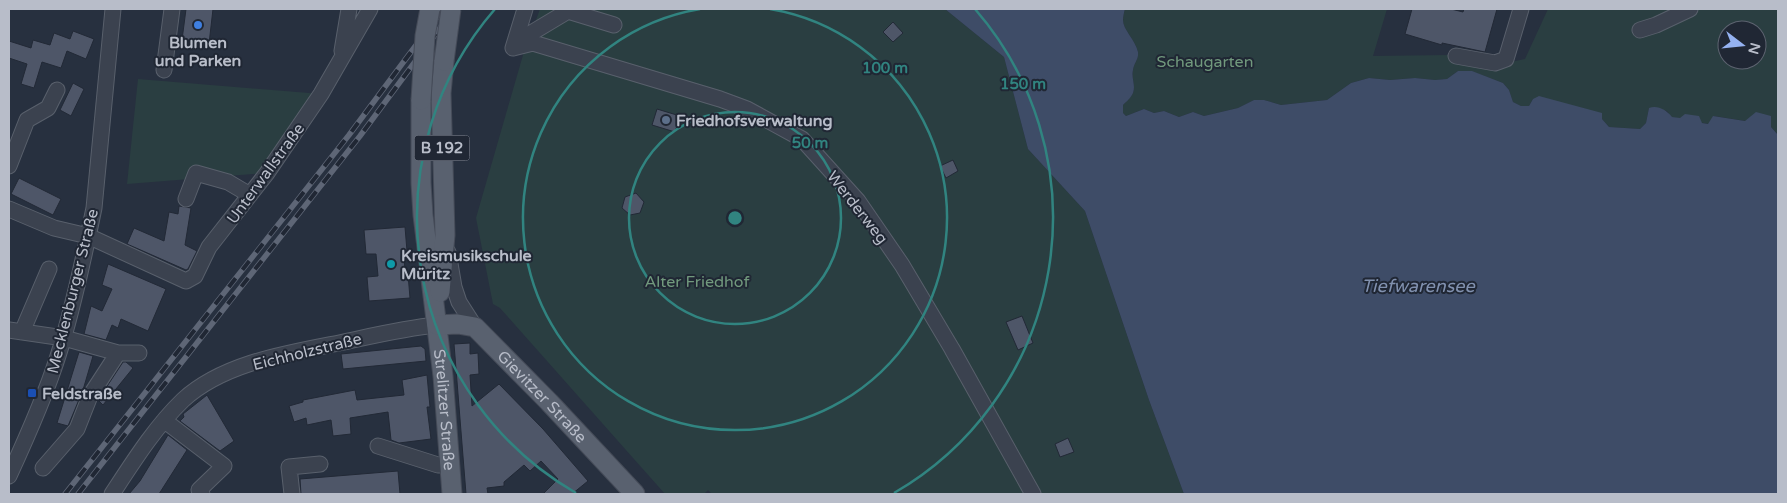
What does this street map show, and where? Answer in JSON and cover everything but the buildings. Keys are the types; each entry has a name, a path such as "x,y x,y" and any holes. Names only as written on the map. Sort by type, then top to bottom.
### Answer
{"main road":[{"name":"B 192","path":"430,9 425,36 420,100 421,183 423,215 437,325"},
{"name":"B 192","path":"437,325 445,235 441,93 451,9"},
{"path":"437,325 458,324 475,327"},
{"name":"Strelitzer Straße","path":"437,325 452,494"},
{"name":"Gievitzer Straße","path":"475,327 549,402 635,494"}],"street":[{"name":"Mecklenburger Straße","path":"9,476 42,400 64,338 88,236 94,208 113,9"},
{"path":"164,70 172,9"},
{"name":"Unterwallstraße","path":"340,60 349,9"},
{"name":"Unterwallstraße","path":"88,236 186,281 195,276 210,248 322,94 370,9"},
{"path":"512,48 525,9"},
{"path":"1456,56 1495,63 1506,59 1521,9"},
{"path":"1640,30 1656,25 1690,9"},
{"path":"512,48 568,11 614,25"},
{"name":"Werderweg","path":"512,48 533,43 720,99 747,109 802,139 858,201 902,266 977,391 1022,477 1033,494"},
{"path":"9,166 27,120 48,108 57,90"},
{"path":"186,199 196,173 228,182 250,195"},
{"path":"9,209 54,228 88,236"},
{"path":"445,235 454,287 459,302 475,327"},
{"path":"49,269 13,334 64,338 118,354 139,353"},
{"name":"Eichholzstraße","path":"112,494 142,448 184,399 220,375 270,357 409,328 437,325"},
{"path":"43,468 77,429 90,396 118,354"},
{"path":"165,421 224,466 199,490 202,494"},
{"path":"378,446 438,465 450,465"},
{"path":"292,494 289,467 320,464"}],"green space":[{"name":"Alter Friedhof","path":"540,9 945,9 1004,57 1028,149 1085,211 1149,400 1184,494 712,494 708,490 704,494 665,494 500,308 493,304 476,218 523,55"},
{"name":"Schaugarten","path":"1125,9 1387,9 1373,56 1450,55 1496,65 1525,59 1548,9 1778,9 1778,135 1771,127 1746,121 1714,116 1709,124 1671,117 1667,111 1649,108 1646,123 1640,129 1609,127 1602,119 1533,99 1529,106 1521,106 1513,102 1509,90 1503,83 1471,71 1458,71 1447,79 1435,80 1369,78 1351,83 1327,100 1281,105 1264,100 1254,100 1238,108 1204,116 1193,112 1179,117 1164,111 1154,113 1144,109 1126,116 1123,113 1123,105 1133,93 1133,73 1138,52 1123,19"},
{"path":"138,79 321,94 267,173 127,184"}],"water":[{"name":"Tiefwarensee","path":"945,9 1125,9 1124,24 1138,52 1133,73 1133,93 1123,105 1123,113 1126,116 1144,109 1154,113 1164,111 1179,117 1193,112 1204,116 1238,108 1254,100 1264,100 1281,105 1327,100 1351,83 1369,78 1435,80 1447,79 1458,71 1472,71 1503,83 1509,90 1513,102 1521,106 1529,106 1533,99 1539,96 1602,113 1602,119 1609,127 1640,129 1646,123 1649,108 1652,107 1662,109 1672,117 1680,118 1685,114 1699,116 1702,123 1708,124 1713,116 1745,121 1756,112 1771,116 1771,127 1778,135 1778,494 1184,494 1149,400 1085,211 1028,149 1004,57"}],"railway":[{"path":"65,494 349,135 443,9"},
{"path":"78,494 360,136 454,9"}],"place":[{"name":"Blumen und Parken","path":"198,25"},
{"name":"Friedhofsverwaltung","path":"666,120"},
{"name":"Kreismusikschule Müritz","path":"391,264"},
{"name":"Feldstraße","path":"32,393"}]}
